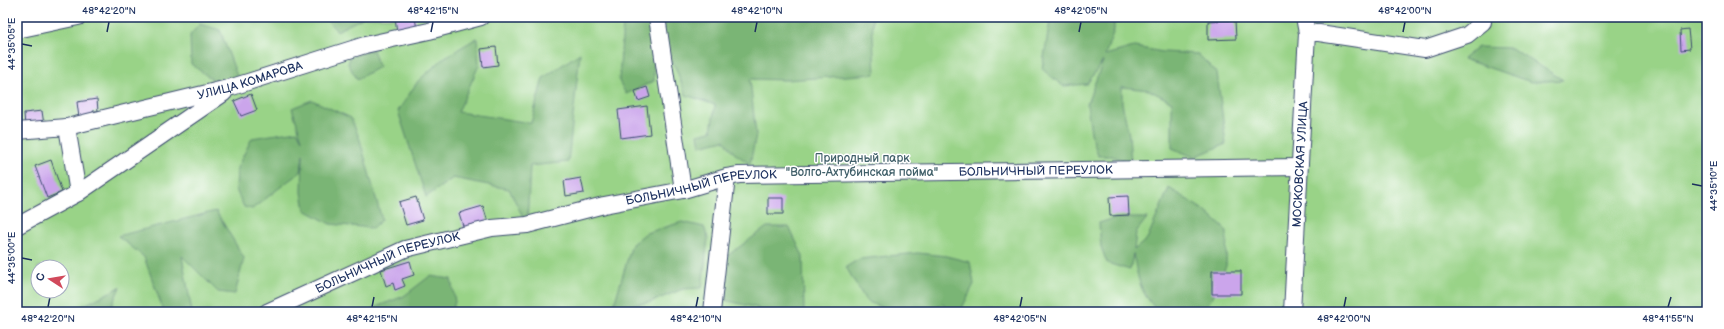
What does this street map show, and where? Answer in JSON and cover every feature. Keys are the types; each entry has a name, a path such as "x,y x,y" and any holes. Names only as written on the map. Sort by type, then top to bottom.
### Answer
{"street":[{"path":"17,30 78,17"},
{"name":"УЛИЦА КОМАРОВА","path":"17,131 68,127 232,87 365,45 429,31 481,17"},
{"path":"657,17 683,190"},
{"name":"МОСКОВСКАЯ УЛИЦА","path":"1292,312 1298,167 1307,33 1304,17"},
{"path":"1307,33 1318,33 1425,49 1467,35 1482,22 1483,17"},
{"path":"17,226 78,193 232,87"},
{"path":"68,127 78,193"},
{"name":"БОЛЬНИЧНЫЙ ПЕРЕУЛОК","path":"267,312 405,249 492,228 527,224 604,205 683,190 727,177 747,175 1298,167"},
{"path":"712,312 727,177"}],"green space":[{"name":"Природный парк \"Волго-Ахтубинская пойма\"","path":"17,17 1707,17 1707,312 17,312"},
{"path":"323,17 364,17 337,31"},
{"path":"664,17 872,17 875,74 786,80 750,79 756,135 750,164 734,153 724,140 700,146 698,134 711,131 715,105 686,95 675,66 661,43"},
{"path":"1061,17 1114,17 1114,30 1105,55 1134,47 1163,52 1198,54 1217,73 1226,144 1194,157 1172,148 1172,102 1149,90 1122,87 1122,103 1129,135 1131,163 1112,156 1098,156 1091,133 1087,104 1103,61 1087,84 1063,86 1042,69 1050,21"},
{"path":"647,21 653,36 654,81 626,94 619,81 623,23"},
{"path":"200,24 220,30 240,84 214,81 191,64 190,35"},
{"path":"477,38 479,65 458,112 531,123 543,78 580,53 568,162 530,166 527,225 509,189 453,178 426,197 398,111 418,81 445,57"},
{"path":"1478,47 1511,48 1563,80 1531,82 1463,59"},
{"path":"373,50 379,67 357,79 348,64 350,57"},
{"path":"312,100 351,118 360,140 382,220 372,228 330,224 305,210 302,192 303,154 301,172 252,209 244,207 236,190 237,168 252,138 297,131 302,140 292,108"},
{"path":"1169,188 1205,211 1227,231 1226,266 1213,297 1202,312 1159,312 1147,298 1141,286 1133,254 1130,270 1107,263 1101,247 1099,223 1115,218 1147,218 1136,232 1134,250 1147,239"},
{"path":"216,211 244,258 235,294 218,292 182,256 192,312 164,312 144,257 118,236"},
{"path":"682,222 704,227 708,238 702,288 683,289 651,302 613,308 632,244 646,233"},
{"path":"767,227 789,227 803,256 804,312 757,312 758,308 724,300 716,279 724,258"},
{"path":"918,253 946,256 970,262 974,284 960,312 949,312 943,304 928,312 889,312 888,310 866,301 846,267 859,259"},
{"path":"430,276 451,279 455,302 451,312 369,312 373,308 404,296"},
{"path":"120,287 109,312 70,312"}],"building":[{"path":"395,17 415,17 417,30 397,33"},
{"path":"1235,20 1236,39 1208,40 1208,21"},
{"path":"1702,24 1707,24 1707,48 1705,48"},
{"path":"1688,29 1690,49 1681,50 1680,30"},
{"path":"496,47 498,65 483,67 481,49"},
{"path":"647,87 650,97 638,101 635,91"},
{"path":"251,94 257,110 241,116 234,101"},
{"path":"97,99 98,111 93,111 94,117 79,118 77,102"},
{"path":"647,106 650,134 621,138 618,110"},
{"path":"42,111 44,125 25,127 24,113"},
{"path":"51,160 62,192 47,198 35,166"},
{"path":"581,178 584,193 566,196 564,181"},
{"path":"1128,196 1129,215 1110,216 1109,197"},
{"path":"416,197 423,220 406,225 399,202"},
{"path":"768,198 783,198 783,214 768,214"},
{"path":"483,206 488,222 464,229 459,213"},
{"path":"410,261 414,275 402,279 405,286 395,290 393,283 386,286 381,270"},
{"path":"1212,271 1241,271 1241,294 1212,294"}]}
